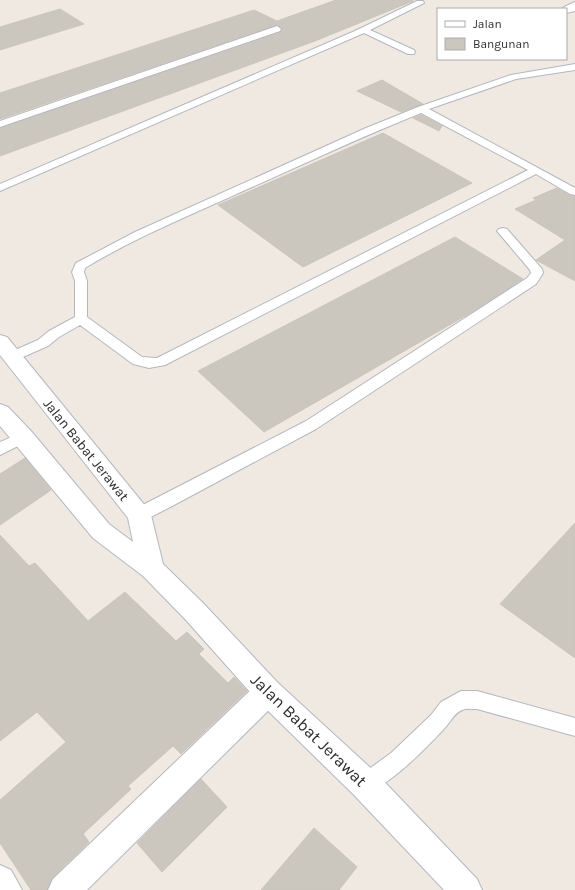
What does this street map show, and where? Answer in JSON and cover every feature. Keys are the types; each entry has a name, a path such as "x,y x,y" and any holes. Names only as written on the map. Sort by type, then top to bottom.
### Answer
{"main road":[{"name":"Jalan Babat Jerawat","path":"11,350 144,513 152,569"},
{"name":"Jalan Babat Jerawat","path":"0,412 24,437 101,531 152,569 194,611 268,692 365,784 466,890"},
{"path":"64,890 268,692"},
{"path":"0,881 6,890"}],"lane":[{"path":"0,188 363,30 420,3"},
{"path":"0,124 277,28"},
{"path":"363,30 411,52"},
{"path":"81,319 81,281 78,272 80,266 139,234 370,130 421,109 514,78 575,67"},
{"path":"421,109 536,170 574,192"},
{"path":"81,319 138,361 149,363 160,362 536,170"},
{"path":"144,513 311,425 532,280 537,273 536,269 503,232"},
{"path":"11,350 43,343 54,334 81,319"},
{"path":"0,449 24,437"},
{"path":"365,784 398,760 428,732 448,708 461,700 477,700 575,727"}],"building":[{"path":"336,0 413,1 315,41 0,156 0,128 280,32 282,29 277,25 0,119 0,93 254,10 277,21"},
{"path":"60,9 84,24 0,50 0,27"},
{"path":"382,80 423,104 401,112 357,91"},
{"path":"421,115 442,126 439,131 413,118"},
{"path":"383,133 472,183 303,267 218,205"},
{"path":"557,188 569,195 575,196 575,281 536,260 565,240 515,209 536,200 533,198"},
{"path":"455,237 523,279 477,309 264,432 198,371"},
{"path":"25,458 51,490 0,525 0,474"},
{"path":"575,523 575,658 500,604"},
{"path":"0,535 29,566 35,563 88,621 125,592 176,641 187,632 204,649 199,654 228,683 234,677 247,691 181,754 173,746 128,786 131,789 83,834 89,842 52,878 47,890 31,890 0,843 0,800 66,742 37,712 0,741"},
{"path":"201,779 227,807 162,872 137,843"},
{"path":"314,828 357,867 339,890 261,890"}]}
